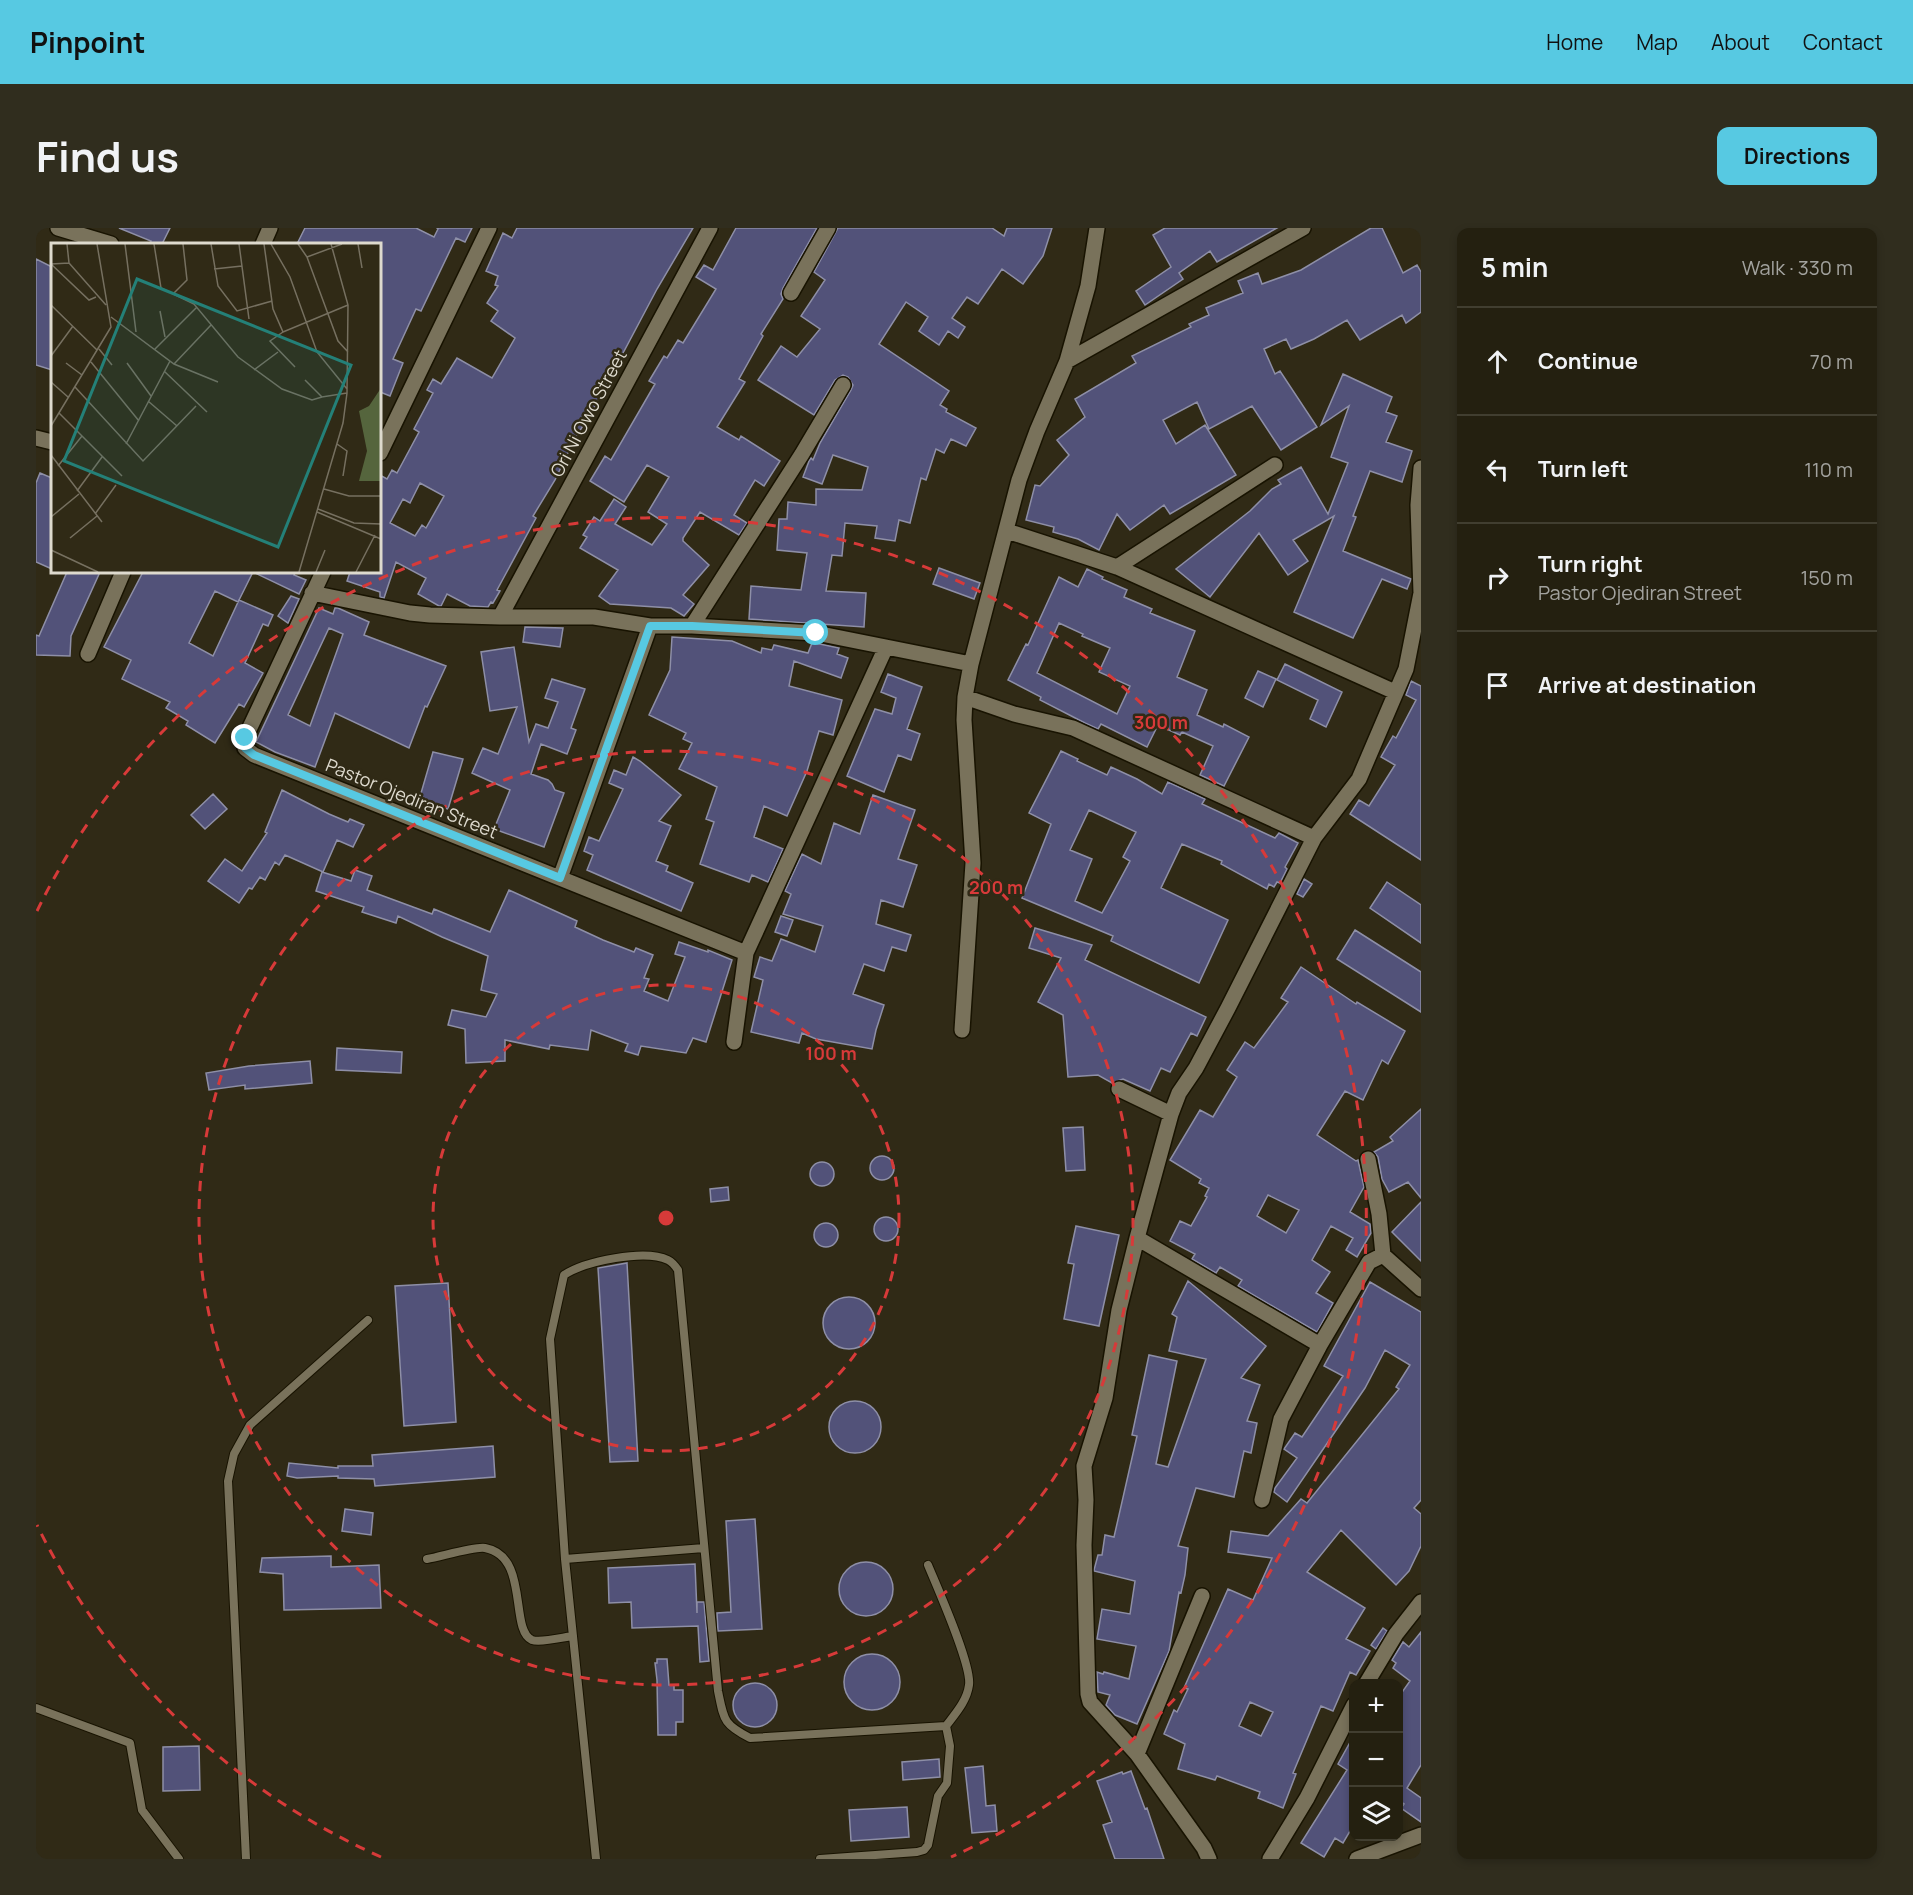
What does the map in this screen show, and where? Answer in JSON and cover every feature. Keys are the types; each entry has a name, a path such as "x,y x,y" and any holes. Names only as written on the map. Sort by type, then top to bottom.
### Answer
{"street":[{"path":"58,228 108,243"},
{"path":"263,243 270,228"},
{"path":"381,451 489,228"},
{"name":"Ori Ni Owo Street","path":"500,617 710,228"},
{"path":"791,293 828,228"},
{"path":"962,1030 973,863 964,720 965,697 971,664 1026,460 1067,361 1088,286 1097,228"},
{"path":"1067,361 1303,228"},
{"path":"692,626 802,454 843,385"},
{"path":"36,438 51,442"},
{"path":"1118,567 1275,465"},
{"path":"1209,1859 1204,1848 1137,1754 1090,1702 1083,1545 1086,1500 1084,1466 1105,1398 1119,1310 1137,1238 1171,1114 1179,1093 1196,1068 1228,1008 1314,838 1359,778 1406,669 1421,594 1421,468"},
{"path":"1007,531 1118,567 1395,692"},
{"path":"88,654 123,573"},
{"name":"Pastor Ojediran Street","path":"322,573 245,738 245,748 265,760 746,953"},
{"path":"312,593 410,613 500,617 594,617 650,626 816,633 971,664"},
{"path":"560,878 650,626"},
{"path":"734,1042 746,953 886,647"},
{"path":"965,697 1014,714 1072,728 1314,838"},
{"path":"1119,1089 1171,1114"},
{"path":"1368,1159 1379,1214 1383,1255 1421,1289"},
{"path":"1137,1238 1320,1345"},
{"path":"1262,1500 1281,1419 1320,1345 1369,1262 1383,1255"},
{"path":"1137,1754 1202,1596"},
{"path":"1368,1679 1396,1634 1421,1602"},
{"path":"1270,1859 1307,1798 1349,1713"},
{"path":"1357,1859 1421,1834"}],"lane":[{"path":"596,1859 565,1559 549,1339 564,1275 574,1268 611,1257 669,1260 678,1270 718,1692 723,1717 732,1729 750,1738 946,1726"},
{"path":"246,1859 228,1481 234,1454 250,1425 368,1320"},
{"path":"427,1559 483,1547 494,1550 502,1556 514,1578 526,1635 531,1640 538,1641 573,1636"},
{"path":"565,1559 704,1548"},
{"path":"820,1859 924,1850 928,1845 938,1796 947,1783 950,1746 946,1726 962,1704 969,1684 957,1639 928,1565"},
{"path":"36,1708 130,1743 142,1810 178,1859"}],"building":[{"path":"119,228 170,228 162,243 150,243 151,241"},
{"path":"305,228 416,228 434,237 437,228 472,228 465,242 456,238 421,311 416,309 393,359 403,363 390,396 381,392 381,243 298,243"},
{"path":"517,228 693,228 657,289 596,405 574,440 555,480 533,516 536,518 497,590 500,591 493,603 491,602 488,607 470,606 447,594 439,606 418,594 426,578 396,562 384,598 380,597 380,592 347,581 350,573 381,573 381,476 387,479 392,470 397,473 419,432 414,429 433,393 427,390 433,379 441,384 457,358 492,378 515,338 491,321 498,311 487,303 498,286 495,285 498,276 486,271 503,233 512,238","holes":["420,483 444,496 426,528 422,525 415,536 390,523 403,499 410,503"]},
{"path":"736,228 817,228 783,288 781,294 783,299 761,334 763,336 739,379 745,382 717,427 739,440 741,436 780,461 764,486 755,480 734,515 747,523 739,535 700,512 683,538 683,541 709,565 683,595 694,604 684,616 671,608 610,604 599,596 618,570 580,548 587,537 583,535 594,517 600,521 614,499 626,507 615,524 652,545 667,524 648,512 669,477 647,465 624,502 590,481 605,456 611,460 655,384 649,381 664,356 667,358 678,340 683,343 716,289 696,277 704,265 713,270"},
{"path":"838,228 992,228 1004,236 1007,228 1052,228 1043,256 1023,284 1002,269 978,304 967,297 952,318 965,327 958,338 948,331 939,345 919,331 928,317 906,302 879,344 949,391 940,405 947,409 946,412 976,428 966,446 951,439 944,453 936,449 926,480 921,478 910,523 899,520 895,541 875,538 877,526 845,523 842,556 832,555 826,591 866,593 864,627 749,619 751,586 801,590 807,553 777,550 779,519 787,519 788,502 816,505 816,489 862,490 868,467 833,455 822,484 803,477 809,461 811,458 813,460 820,443 851,390 853,385 848,377 843,375 835,380 814,415 758,380 781,346 797,357 820,329 801,316 825,280 814,272"},
{"path":"1165,228 1277,228 1217,262 1210,251 1179,273 1183,279 1145,305 1136,291 1171,267 1153,235"},
{"path":"1371,228 1382,228 1403,273 1417,265 1421,272 1421,312 1406,323 1402,315 1360,340 1347,320 1291,349 1286,339 1264,349 1275,374 1280,371 1317,427 1281,450 1252,406 1209,429 1197,402 1163,420 1176,444 1205,425 1236,475 1170,514 1164,505 1130,530 1117,514 1099,550 1078,539 1053,532 1054,527 1026,520 1035,485 1040,486 1069,455 1057,440 1085,417 1075,399 1136,363 1132,356 1191,327 1189,324 1209,315 1206,308 1243,293 1238,281 1258,273 1262,284 1301,270"},
{"path":"36,259 51,266 51,370 36,365"},
{"path":"1343,374 1392,397 1386,412 1397,416 1386,442 1412,451 1402,482 1370,471 1343,551 1411,579 1407,589 1382,579 1353,638 1294,612 1334,516 1293,540 1308,561 1288,575 1259,533 1210,597 1176,569 1281,484 1278,480 1301,467 1328,514 1348,463 1331,457 1349,406 1321,425"},
{"path":"40,473 51,478 51,569 36,562 36,483"},
{"path":"939,568 980,583 974,599 933,584"},
{"path":"1087,569 1103,577 1102,579 1127,590 1124,597 1152,609 1150,613 1195,631 1177,677 1207,690 1197,715 1223,727 1224,724 1249,737 1224,786 1200,775 1213,746 1182,732 1180,735 1158,725 1147,747 1101,724 1098,729 1085,723 1040,700 1041,697 1008,680 1026,644 1028,645 1059,577 1078,587","holes":["1059,623 1083,634 1082,636 1110,648 1099,672 1130,686 1117,714 1037,673"]},
{"path":"67,573 100,573 71,636 70,656 36,655 36,635 39,636"},
{"path":"142,573 252,573 239,600 273,615 268,626 263,624 245,663 263,673 244,707 239,704 215,743 186,725 188,721 166,708 170,702 122,679 131,660 104,647","holes":["215,591 238,602 239,600 213,656 189,643"]},
{"path":"255,573 295,573 294,575 306,580 299,594"},
{"path":"291,596 299,599 288,623 278,616"},
{"path":"319,608 333,614 335,608 338,608 369,622 364,635 446,666 427,707 425,706 409,748 335,713 315,767 256,742","holes":["329,628 343,634 310,726 288,715"]},
{"path":"525,627 563,628 560,647 523,642"},
{"path":"672,637 732,641 761,653 762,648 772,650 774,645 808,653 812,643 815,643 839,648 837,654 848,658 841,678 794,661 789,686 842,700 833,735 819,731 807,771 787,816 764,806 754,837 783,849 768,882 752,875 749,882 700,864 714,822 706,819 717,787 679,769 692,743 683,739 686,733 649,715 670,670"},
{"path":"514,647 529,742 536,724 548,728 558,702 545,698 552,679 585,689 571,728 576,730 567,754 541,744 531,774 548,780 555,790 564,793 544,847 494,829 510,790 472,773 483,748 498,754 517,707 490,711 481,652"},
{"path":"1285,664 1342,692 1326,727 1310,719 1318,700 1277,680"},
{"path":"1258,671 1276,679 1263,707 1245,698"},
{"path":"888,674 922,687 907,729 920,734 911,760 898,755 884,792 847,776 875,709 892,714 896,698 881,692"},
{"path":"1411,681 1421,686 1421,860 1350,814 1359,800 1369,806 1395,765 1381,757 1393,736 1396,738 1416,700 1406,695"},
{"path":"1061,751 1107,775 1111,767 1162,794 1168,782 1205,799 1202,804 1275,838 1279,833 1298,843 1285,867 1287,869 1280,883 1277,882 1274,887 1269,884 1267,889 1221,864 1222,861 1182,844 1161,888 1228,920 1199,983 1111,941 1113,936 1022,898 1051,824 1029,813","holes":["1089,810 1136,832 1123,857 1130,861 1102,913 1075,901 1092,859 1070,850"]},
{"path":"433,752 463,759 448,809 419,800"},
{"path":"633,757 681,795 659,821 671,826 656,861 668,866 666,871 693,883 681,911 587,870 593,855 584,851 589,837 599,841 623,789 609,783 614,770 626,775"},
{"path":"282,790 329,814 348,822 350,819 364,825 353,847 337,840 323,872 285,855 279,865 275,862 265,880 260,877 252,889 249,888 239,903 208,881 225,859 242,871 267,833 265,832"},
{"path":"213,794 227,809 205,829 191,815"},
{"path":"873,795 915,810 898,859 917,865 903,907 881,900 876,924 911,935 906,951 892,947 884,971 864,964 853,994 884,1005 872,1049 816,1039 802,1033 799,1043 751,1032 763,980 754,977 760,957 772,961 781,939 815,952 823,926 783,914 791,894 785,891 802,854 821,864 834,823 860,834"},
{"path":"355,870 372,876 367,890 432,914 434,909 490,932 509,890 577,921 575,927 603,940 634,952 636,948 653,955 644,978 649,979 644,991 668,1001 685,957 675,954 679,942 732,960 706,1042 693,1038 686,1053 641,1046 638,1055 625,1051 628,1044 591,1030 588,1050 550,1045 549,1049 505,1040 505,1061 466,1063 465,1029 448,1025 452,1010 486,1017 497,994 481,990 488,956 398,916 396,923 362,912 364,907 316,891 322,872 351,881"},
{"path":"1304,879 1312,884 1303,897 1297,894"},
{"path":"1387,882 1421,905 1421,943 1370,908"},
{"path":"781,916 793,920 787,936 775,932"},
{"path":"1035,928 1092,945 1085,960 1206,1017 1197,1036 1191,1033 1170,1072 1161,1068 1150,1091 1123,1079 1112,1083 1098,1075 1068,1077 1063,1015 1038,1002 1061,958 1029,948"},
{"path":"1355,930 1421,972 1421,1012 1337,959"},
{"path":"1301,967 1356,1004 1357,1002 1405,1031 1388,1064 1382,1060 1363,1100 1345,1091 1317,1135 1356,1161 1358,1160 1364,1187 1350,1212 1370,1224 1371,1233 1357,1257 1346,1250 1353,1238 1331,1226 1312,1260 1330,1272 1316,1293 1333,1303 1317,1332 1238,1286 1242,1280 1220,1267 1216,1273 1192,1259 1195,1254 1170,1241 1180,1221 1191,1226 1207,1197 1205,1196 1209,1188 1199,1183 1201,1179 1170,1160 1200,1110 1213,1117 1237,1077 1227,1070 1245,1042 1254,1048 1288,1002 1281,998","holes":["1268,1195 1299,1210 1286,1233 1257,1216"]},
{"path":"337,1048 402,1052 401,1073 336,1070"},
{"path":"310,1061 312,1083 245,1089 245,1085 209,1090 206,1073 249,1066"},
{"path":"1421,1109 1421,1198 1408,1182 1389,1192 1382,1179 1378,1157 1374,1152 1393,1141 1390,1137"},
{"path":"1083,1127 1085,1170 1066,1171 1063,1128"},
{"path":"882,1156 891,1159 894,1168 891,1177 882,1180 873,1177 870,1168 873,1159"},
{"path":"822,1162 827,1163 833,1169 833,1179 827,1185 822,1186 817,1185 811,1179 810,1174 811,1169 817,1163"},
{"path":"728,1187 729,1200 711,1202 710,1189"},
{"path":"1421,1202 1421,1261 1392,1232"},
{"path":"886,1217 891,1218 897,1224 897,1234 891,1240 886,1241 881,1240 875,1234 874,1229 875,1224 881,1218"},
{"path":"826,1223 831,1224 837,1230 837,1240 831,1246 826,1247 821,1246 815,1240 814,1235 815,1230 821,1224"},
{"path":"1076,1226 1119,1235 1099,1326 1064,1319 1074,1264 1068,1263"},
{"path":"627,1263 638,1461 610,1462 598,1268"},
{"path":"1188,1281 1266,1346 1241,1378 1260,1385 1247,1421 1257,1423 1251,1453 1244,1451 1234,1497 1196,1488 1178,1546 1188,1548 1185,1575 1181,1593 1179,1592 1169,1651 1137,1724 1115,1715 1106,1705 1110,1695 1098,1692 1097,1672 1129,1679 1136,1646 1097,1639 1102,1609 1130,1614 1135,1581 1094,1570 1098,1555 1102,1555 1105,1535 1114,1537 1137,1436 1132,1435 1149,1355 1177,1361 1156,1464 1168,1467 1206,1359 1169,1351 1177,1317 1172,1314"},
{"path":"1370,1282 1421,1312 1421,1500 1414,1508 1421,1514 1421,1546 1409,1571 1396,1585 1341,1530 1307,1572 1365,1608 1346,1639 1370,1651 1356,1675 1350,1672 1333,1711 1321,1706 1293,1773 1296,1774 1283,1808 1258,1798 1260,1792 1217,1776 1215,1780 1178,1769 1185,1744 1164,1734 1174,1710 1177,1712 1188,1689 1184,1688 1228,1589 1253,1600 1272,1558 1228,1552 1231,1531 1268,1536 1301,1499 1307,1503 1399,1389 1396,1387 1410,1365 1385,1350 1365,1388 1287,1502 1274,1492 1297,1458 1284,1449 1295,1433 1302,1437 1343,1376 1324,1366","holes":["1250,1702 1273,1712 1261,1736 1239,1726"]},
{"path":"448,1283 456,1422 404,1426 395,1286"},
{"path":"849,1297 859,1299 867,1305 873,1313 875,1323 873,1333 867,1341 859,1347 849,1349 839,1347 831,1341 825,1333 823,1323 825,1313 831,1305 839,1299"},
{"path":"855,1401 865,1403 873,1409 879,1417 881,1427 879,1437 873,1445 865,1451 855,1453 845,1451 837,1445 831,1437 829,1427 831,1417 837,1409 845,1403"},
{"path":"493,1446 495,1477 375,1486 374,1479 287,1476 289,1463 338,1468 338,1466 373,1466 372,1455"},
{"path":"345,1509 373,1513 371,1535 342,1531"},
{"path":"755,1519 762,1629 718,1631 717,1613 731,1612 726,1521"},
{"path":"331,1556 331,1567 379,1565 381,1608 284,1610 283,1574 260,1572 262,1558"},
{"path":"861,1562 871,1562 881,1566 889,1574 893,1589 889,1604 881,1612 871,1616 861,1616 851,1612 843,1604 839,1594 839,1584 843,1574 851,1566"},
{"path":"695,1564 697,1613 697,1602 704,1602 709,1661 700,1662 698,1626 632,1628 631,1602 609,1603 608,1568"},
{"path":"1383,1628 1387,1631 1376,1649 1371,1645"},
{"path":"1421,1632 1421,1765 1407,1788 1421,1798 1421,1822 1403,1809 1403,1691 1410,1681 1393,1668 1396,1663 1392,1660 1403,1642 1409,1647"},
{"path":"867,1654 877,1654 892,1662 898,1671 900,1682 898,1693 892,1702 877,1710 867,1710 856,1705 849,1698 844,1687 844,1677 849,1666 856,1659"},
{"path":"657,1659 667,1659 669,1685 674,1685 674,1690 683,1690 683,1722 676,1722 676,1735 658,1735 655,1663"},
{"path":"755,1683 764,1684 771,1689 776,1696 776,1714 771,1721 764,1726 755,1727 746,1726 739,1721 734,1714 733,1705 734,1696 739,1689 746,1684"},
{"path":"1349,1744 1349,1833 1343,1843 1335,1838 1324,1857 1301,1843 1347,1770 1338,1764"},
{"path":"199,1746 200,1790 163,1791 163,1747"},
{"path":"939,1759 940,1777 903,1780 902,1762"},
{"path":"983,1766 986,1806 995,1805 997,1831 972,1833 965,1768"},
{"path":"1131,1771 1145,1809 1147,1808 1164,1859 1115,1859 1103,1825 1112,1822 1097,1781"},
{"path":"907,1807 909,1837 851,1841 849,1810"}],"route":[{"path":"245,738 245,748 254,755 560,878 650,626 816,633"}]}
